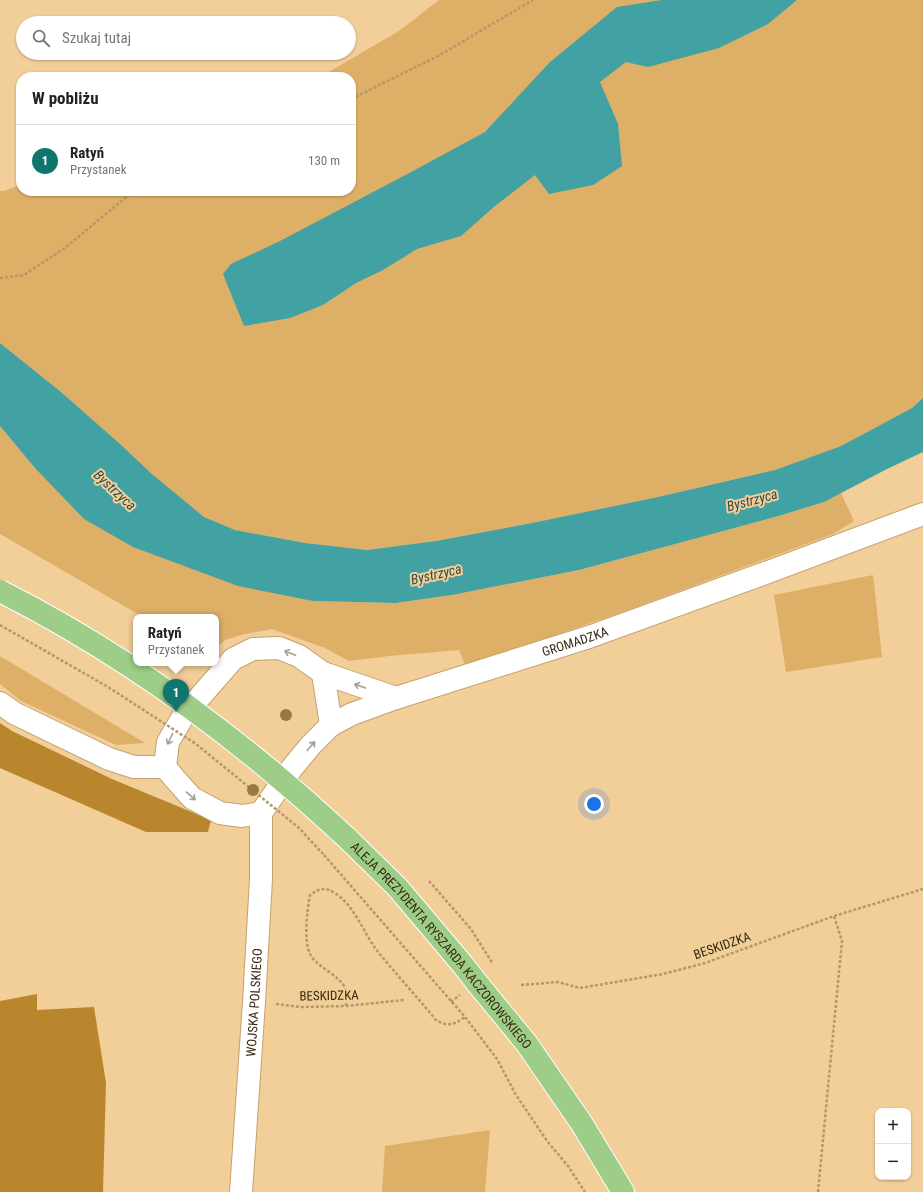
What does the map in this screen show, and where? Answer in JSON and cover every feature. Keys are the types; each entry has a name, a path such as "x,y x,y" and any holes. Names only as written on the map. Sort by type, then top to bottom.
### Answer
{"main road":[{"name":"ALEJA PREZYDENTA RYSZARDA KACZOROWSKIEGO","path":"0,591 48,616 100,647 181,701 270,769 347,838 398,888 463,964 527,1044 582,1124 623,1192"}],"street":[{"name":"GROMADZKA","path":"261,813 292,768 311,745 331,725 352,714 396,698 589,637 923,514"},
{"path":"261,813 242,816 220,813 192,798 165,767 168,742 184,715 233,659 253,649 279,648 299,656 323,674 396,698"},
{"path":"323,674 331,725"},
{"path":"0,704 14,713 109,759 134,768 165,767"},
{"name":"WOJSKA POLSKIEGO","path":"240,1192 254,1002 261,879 261,813"}],"path":[{"path":"356,97 438,56 533,0"},
{"path":"0,278 24,275 65,248 127,196"},
{"path":"0,625 108,687 196,744 299,828 465,1017 497,1060 516,1095 547,1141 568,1166 585,1192"},
{"path":"429,881 471,929 496,969"},
{"path":"346,1006 345,987 335,976 320,966 311,956 306,928 310,895 318,889 328,890 337,894 348,905 377,951 436,1020 444,1025 455,1023 465,1017"},
{"name":"BESKIDZKA","path":"521,985 558,982 580,988 663,974 705,962 834,916 923,889"},
{"path":"818,1192 842,940 834,916"},
{"name":"BESKIDZKA","path":"254,1002 300,1006 346,1006 404,1000"}],"shaded area":[{"path":"439,0 923,0 923,398 912,408 841,446 775,470 658,497 436,541 367,550 305,543 235,530 204,517 152,474 61,392 0,343 0,191 16,187 16,196 356,196 356,72 329,72 349,60 356,60 356,56 399,31"},
{"path":"0,426 35,468 313,601 396,603 452,595 579,570 782,515 824,502 841,493 854,521 833,534 628,610 465,665 459,650 349,661 325,648 272,629 241,635 225,640 219,645 219,614 138,614 0,534"},
{"path":"873,575 882,657 786,672 774,595"},
{"path":"0,656 145,743 116,745 21,701 0,684"},
{"path":"0,723 12,731 112,779 211,820 208,832 146,832 0,768"},
{"path":"37,994 37,1010 94,1007 106,1083 103,1192 0,1192 0,1001"},
{"path":"490,1130 485,1192 382,1192 385,1146"}],"water":[{"path":"662,0 797,0 768,24 719,48 648,67 626,62 600,82 618,124 622,166 593,185 549,194 535,175 495,206 461,236 417,249 383,270 356,283 323,305 290,318 244,326 223,274 231,264 282,240 485,132 550,62 617,7"},
{"name":"Bystrzyca","path":"0,343 61,392 152,474 204,517 235,530 305,543 367,550 436,541 658,497 775,470 841,446 912,408 923,398 923,452 824,502 782,515 579,570 452,595 396,603 313,601 238,586 133,547 84,519 35,468 0,426"}],"place":[{"name":"Ratyń","path":"176,712"}]}
